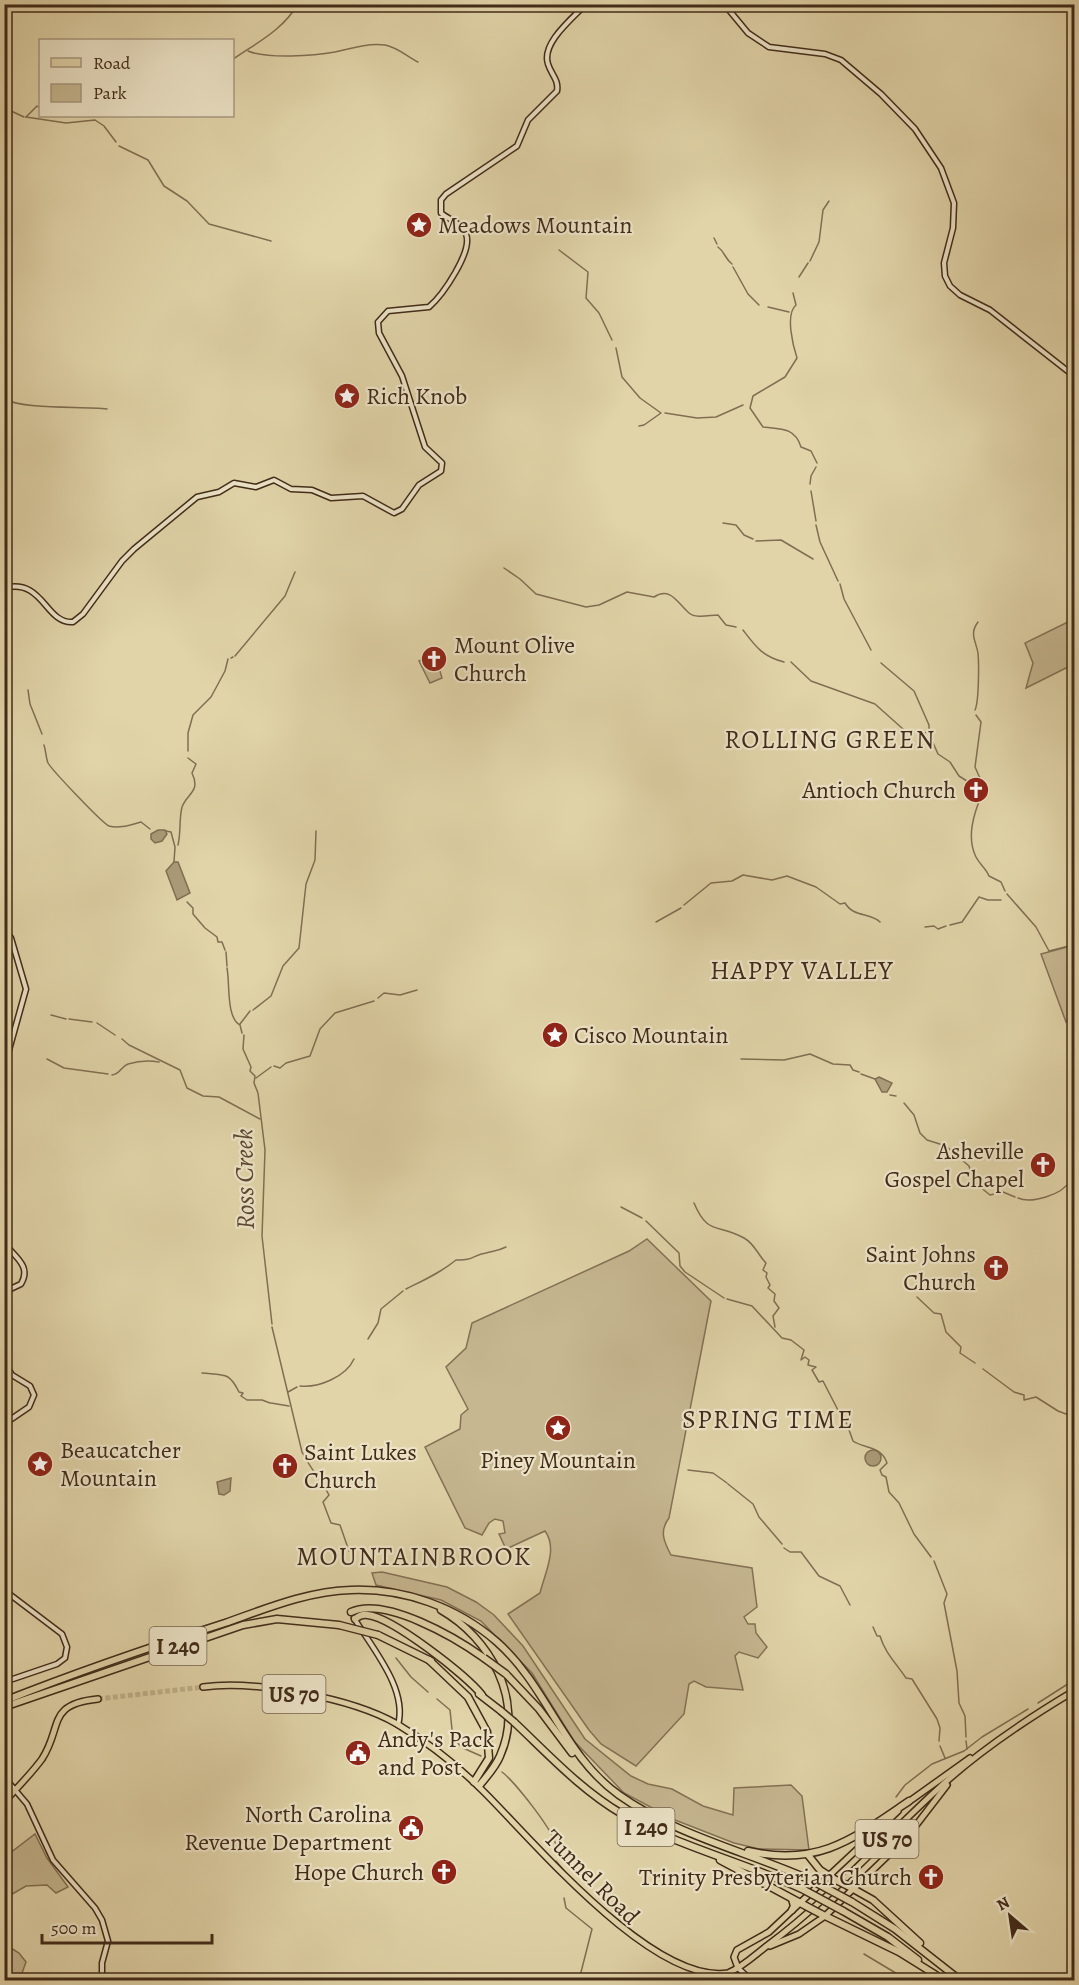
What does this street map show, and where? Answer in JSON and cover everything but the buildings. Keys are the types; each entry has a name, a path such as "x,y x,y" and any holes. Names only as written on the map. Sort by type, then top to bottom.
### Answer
{"highway":[{"name":"I 240","path":"4,1700 263,1609 322,1593 375,1590 413,1598 462,1617 500,1644 530,1680 570,1744 592,1772 617,1794 644,1810 811,1880 852,1902 895,1929 960,1980"},
{"path":"413,1598 440,1610 465,1626 480,1641 498,1671 506,1698 507,1731 500,1756 476,1784"},
{"path":"351,1612 374,1610 406,1617 446,1634 484,1658 506,1674 534,1703 578,1760 592,1772"},
{"path":"355,1619 369,1615 396,1626 422,1644 482,1695"},
{"name":"I 240","path":"4,1709 132,1661 243,1625 277,1620 339,1624 378,1635 429,1660 482,1695 606,1804 654,1830 804,1890 888,1937 939,1978"},
{"path":"429,1660 468,1697 487,1732 489,1758 476,1784"},
{"path":"729,1847 770,1855 808,1855 844,1844 909,1801"},
{"path":"707,1852 792,1899 899,1952 939,1978"},
{"path":"808,1855 831,1878 851,1887 878,1905 945,1966"},
{"path":"792,1899 794,1906 792,1911"}],"main road":[{"path":"4,588 28,589 59,618 73,622 83,614 127,555 201,495 219,492 234,483 256,487 273,480 291,489 312,490 331,498 363,496 394,513 402,509 416,488 441,471 442,463 425,447 402,376 379,333 378,322 388,311 429,307 465,256 468,240 461,226 441,213 441,200 446,194 520,143 528,120 557,91 557,81 547,59 548,49 586,4"},
{"path":"724,4 748,33 769,47 825,54 841,60 881,94 908,122 933,155 954,203 953,228 944,263 945,276 950,286 960,295 990,310 1074,376"},
{"path":"4,928 11,938 26,989 4,1068"},
{"path":"4,1243 21,1262 25,1272 21,1284 4,1292"},
{"path":"4,1362 12,1376 30,1386 34,1395 29,1407 4,1424"},
{"path":"4,1590 62,1634 68,1647 66,1656 61,1662 4,1682"},
{"path":"351,1612 397,1694 401,1710 398,1725"},
{"name":"Tunnel Road","path":"204,1687 246,1685 325,1699 367,1708 398,1725 476,1784 606,1920 636,1945 670,1964 699,1975 717,1976 738,1968 826,1896 955,1774 985,1750 1074,1691"},
{"path":"4,1802 43,1757 61,1714 73,1704 98,1699"},
{"path":"751,1980 738,1968 734,1957 737,1950 765,1935 792,1911 804,1904 909,1801 985,1750"},
{"path":"765,1947 800,1934 823,1915 907,1837 955,1774"},
{"path":"4,1777 32,1813 41,1839 53,1860 96,1908 102,1920 108,1941 102,1964 102,1980"}],"green space":[{"path":"1074,619 1074,664 1026,688 1033,663 1025,643"},
{"path":"426,658 427,661 438,664 442,678 430,683 419,661"},
{"path":"1067,947 1074,962 1074,1009 1066,1022 1041,954"},
{"path":"647,1239 711,1301 669,1518 663,1532 665,1541 671,1555 752,1568 757,1607 744,1617 748,1624 755,1624 756,1633 767,1647 758,1658 739,1652 735,1656 743,1690 706,1687 694,1681 689,1684 684,1714 636,1766 601,1744 589,1730 508,1614 540,1593 550,1553 549,1538 545,1531 506,1549 499,1534 505,1533 503,1521 495,1519 489,1523 482,1535 465,1528 425,1447 460,1429 461,1415 468,1409 446,1367 466,1348 472,1323 629,1251"},
{"path":"382,1572 447,1587 476,1602 494,1615 523,1646 585,1739 631,1776 648,1784 672,1789 703,1806 733,1815 734,1788 791,1785 802,1796 809,1850 759,1849 734,1843 675,1820 624,1793 574,1741 532,1673 481,1621 441,1600 376,1585 372,1573"},
{"path":"35,1834 47,1858 68,1887 56,1893 47,1885 26,1886 9,1896 5,1853 10,1853"},
{"path":"11,1948 19,1953 26,1962 21,1976 26,1980 5,1980 5,1950"}],"shaded area":[{"path":"158,830 165,830 167,834 162,841 155,843 151,839 151,834"},
{"path":"174,862 178,862 190,893 177,900 166,871"},
{"path":"879,1077 892,1083 887,1092 882,1092 875,1079"},
{"path":"873,1450 881,1458 873,1466 865,1458"},
{"path":"231,1478 230,1491 224,1495 219,1494 217,1482"}],"waterway":[{"path":"234,59 276,29 298,4"},
{"path":"248,51 256,54 303,56 360,46 385,45 418,62"},
{"path":"26,117 37,106 39,107"},
{"path":"4,111 11,111 24,117"},
{"path":"26,117 66,123 95,120 104,126 116,142"},
{"path":"119,146 148,160 164,186 187,201 209,224 271,241"},
{"path":"810,261 819,242 823,210 829,201"},
{"path":"714,238 717,244"},
{"path":"718,247 732,264"},
{"path":"559,250 588,272 586,298 599,313 612,340"},
{"path":"799,277 808,263"},
{"path":"733,267 748,294 759,305"},
{"path":"793,293 796,305 790,323 797,358 785,377 753,396 750,408 763,427 791,432 801,447 811,451 817,463"},
{"path":"768,307 789,312"},
{"path":"616,348 622,377 640,398 661,413 639,426"},
{"path":"4,399 25,405 107,409"},
{"path":"665,413 697,418 716,417 743,405"},
{"path":"810,484 816,467"},
{"path":"811,491 816,521"},
{"path":"723,523 736,525 744,535 753,539"},
{"path":"816,525 820,542 838,581"},
{"path":"756,541 781,540 813,559"},
{"path":"504,568 536,594 586,607 599,605 627,592 654,597 665,594 674,598 692,615 718,615 726,625 736,627"},
{"path":"235,656 285,596 295,572"},
{"path":"840,584 844,599 871,650"},
{"path":"975,710 979,665 974,630 978,622"},
{"path":"743,630 760,650 784,662"},
{"path":"188,751 188,733 193,715 211,697 225,671 228,659"},
{"path":"791,662 811,681 875,704 903,729"},
{"path":"881,663 914,691 929,725 929,733 917,732"},
{"path":"28,690 30,704 42,734"},
{"path":"976,715 981,722 975,767 986,792 982,794 974,817 971,833 973,849 989,876 1001,882 1005,891"},
{"path":"930,736 938,754 950,762 959,776 970,783 979,781"},
{"path":"44,745 51,768 105,823 117,827 141,822 150,829"},
{"path":"178,845 182,807 195,784 192,773 196,764 188,758"},
{"path":"166,831 171,832 175,847 174,862"},
{"path":"253,1010 271,996 283,966 299,948 306,884 315,860 316,831"},
{"path":"684,905 711,883 732,881 743,875 772,880 787,876 816,887 840,904 845,903 853,911 880,922"},
{"path":"1007,894 1036,927 1049,951 1069,946 1073,950 1074,959"},
{"path":"950,925 962,922 979,897 1001,900"},
{"name":"Ross Creek","path":"187,902 193,908 193,914 205,928 217,937 218,942 222,942 225,950"},
{"path":"656,922 681,908"},
{"path":"925,927 934,926 938,929 946,926"},
{"name":"Ross Creek","path":"226,952 227,966"},
{"name":"Ross Creek","path":"227,968 232,1015 240,1025 242,1033"},
{"path":"378,998 384,993 400,995 417,990"},
{"path":"274,1066 280,1068 286,1063 310,1056 320,1029 335,1013 374,1001"},
{"path":"240,1024 250,1011"},
{"path":"51,1015 66,1019"},
{"path":"69,1019 92,1022"},
{"path":"97,1023 115,1035"},
{"name":"Ross Creek","path":"244,1035 243,1049 251,1067 250,1071 255,1076 254,1083 258,1093 265,1150 262,1236 272,1324"},
{"path":"122,1039 129,1045 180,1070 187,1088 203,1096 219,1097 260,1119"},
{"path":"741,1059 784,1060 810,1054 833,1064 850,1065 853,1070 859,1072"},
{"path":"47,1059 64,1068 108,1074"},
{"path":"112,1075 128,1064 144,1061 159,1062"},
{"path":"256,1078 271,1067"},
{"path":"861,1074 875,1079"},
{"path":"890,1095 896,1096"},
{"path":"904,1103 914,1115 920,1133 927,1140 946,1146 969,1166 974,1182 990,1195 1003,1192 1015,1197"},
{"path":"1018,1198 1030,1200 1046,1197 1060,1190 1070,1181"},
{"path":"694,1203 709,1225 748,1240 766,1263 763,1270 767,1273 766,1277 770,1285 768,1288 775,1294 774,1301 779,1308 773,1316 775,1327"},
{"path":"621,1207 642,1218"},
{"path":"646,1221 679,1253 680,1266 685,1272 724,1298"},
{"path":"406,1289 438,1273 456,1260 470,1259 506,1247"},
{"path":"368,1339 378,1323 381,1309 403,1291"},
{"path":"917,1297 934,1313 941,1314 946,1332 961,1347 960,1353 975,1363"},
{"path":"727,1299 752,1306 782,1338 791,1340 804,1350 801,1360 805,1357 809,1360 808,1365 816,1367 812,1370 819,1382 823,1381 841,1416 844,1416 853,1441 877,1450 884,1457 887,1463 880,1470 886,1477 889,1492 899,1503 914,1534 931,1557"},
{"name":"Ross Creek","path":"272,1327 302,1452 329,1495 323,1502 331,1523 340,1525 349,1551"},
{"path":"300,1386 315,1385 331,1380 345,1371 354,1359"},
{"path":"983,1369 1014,1392 1024,1395 1024,1400 1036,1397 1058,1411 1074,1417"},
{"path":"202,1373 225,1376 247,1400 262,1400 270,1403"},
{"path":"288,1392 297,1387"},
{"path":"271,1403 289,1406"},
{"path":"688,1470 713,1473 727,1483"},
{"path":"728,1484 753,1504 759,1517 782,1544"},
{"path":"784,1548 790,1552 801,1552 819,1576 840,1586 850,1605"},
{"path":"934,1561 947,1594 944,1603 957,1671 959,1703 965,1716 966,1737"},
{"path":"873,1627 891,1658 906,1678 912,1679 937,1719 940,1728 939,1741"},
{"name":"Ross Creek","path":"396,1658 411,1677 428,1692"},
{"path":"1038,1703 1074,1680"},
{"name":"Ross Creek","path":"437,1699 450,1710 453,1739 463,1748 481,1756"},
{"path":"896,1797 905,1785 932,1764 964,1751 982,1737 1028,1709"},
{"path":"966,1741 967,1749"},
{"path":"940,1746 945,1758"},
{"name":"Ross Creek","path":"502,1772 525,1796 543,1821 555,1842 556,1849"},
{"name":"Ross Creek","path":"556,1861 566,1873"},
{"name":"Ross Creek","path":"564,1898 566,1908 592,1929 579,1980"},
{"path":"864,1954 899,1975"}],"tunnel":[{"path":"98,1699 203,1687"}],"place":[{"name":"Meadows Mountain","path":"419,225"},
{"name":"Rich Knob","path":"347,396"},
{"name":"Mount Olive Church","path":"434,659"},
{"name":"Antioch Church","path":"976,790"},
{"name":"Cisco Mountain","path":"555,1035"},
{"name":"Asheville Gospel Chapel","path":"1043,1165"},
{"name":"Saint Johns Church","path":"996,1268"},
{"name":"Piney Mountain","path":"558,1428"},
{"name":"Beaucatcher Mountain","path":"40,1464"},
{"name":"Saint Lukes Church","path":"285,1466"},
{"name":"Andy's Pack and Post","path":"358,1753"},
{"name":"North Carolina Revenue Department","path":"411,1828"},
{"name":"Hope Church","path":"444,1872"},
{"name":"Trinity Presbyterian Church","path":"931,1877"}],"district":[{"name":"ROLLING GREEN","path":"830,739"},
{"name":"HAPPY VALLEY","path":"802,970"},
{"name":"SPRING TIME","path":"768,1419"},
{"name":"MOUNTAINBROOK","path":"414,1556"}]}
